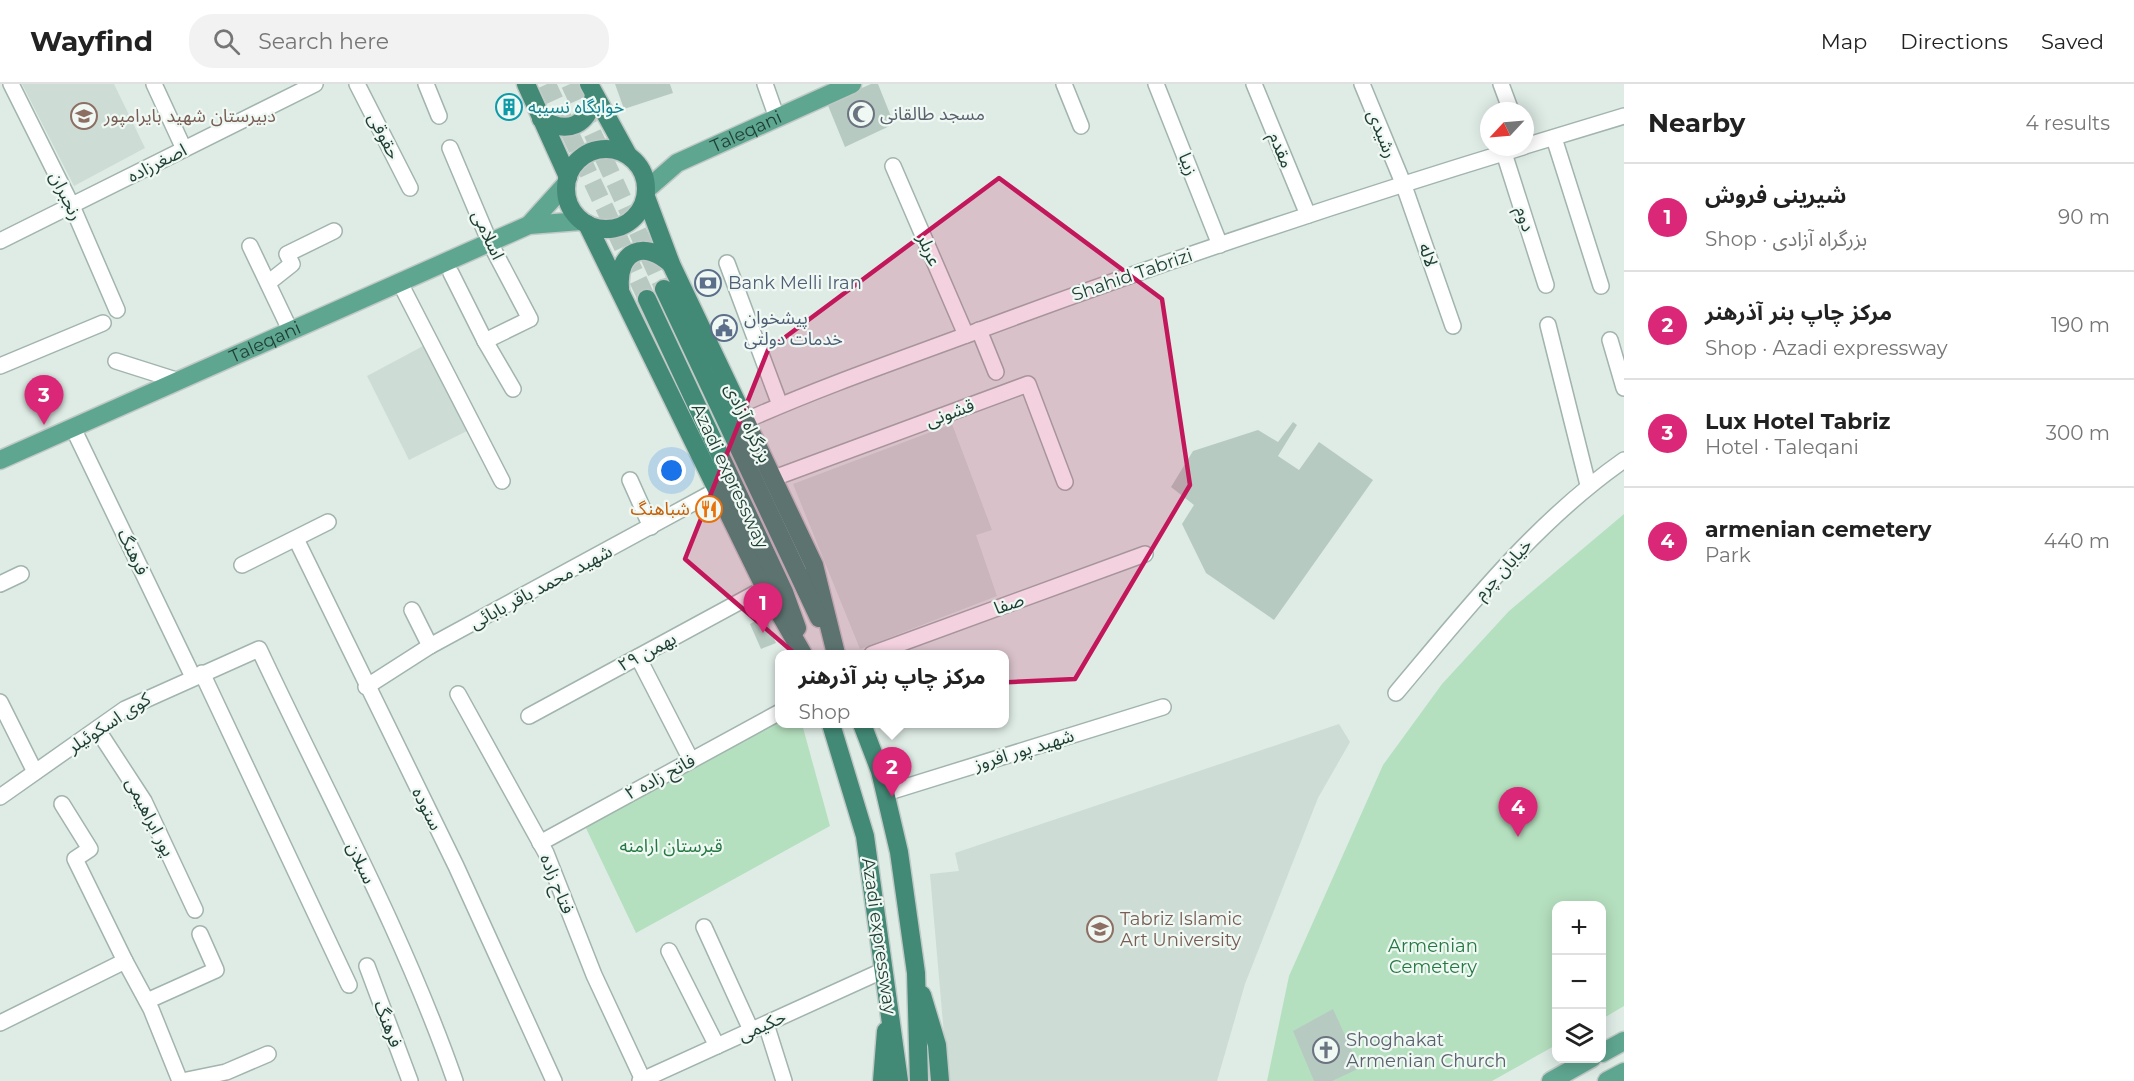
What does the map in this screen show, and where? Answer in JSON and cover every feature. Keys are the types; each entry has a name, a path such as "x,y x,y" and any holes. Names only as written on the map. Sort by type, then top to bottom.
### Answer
{"highway":[{"path":"526,84 567,181 567,198 572,210 584,222 620,288 765,588 803,650"},
{"path":"541,119 554,126 569,127 582,121 591,110 591,90"},
{"path":"584,222 606,230 620,227 632,220 641,210 646,193 643,173 628,156 591,90"},
{"path":"567,181 578,160 589,152 602,149 616,150 628,156"},
{"name":"بزرگراه آزادی","path":"646,193 671,264 814,565 835,650"},
{"path":"620,288 619,271 627,257 642,250 659,252 671,264"},
{"name":"Azadi expressway","path":"664,289 834,650"},
{"name":"Azadi expressway","path":"647,299 784,592 804,650"},
{"name":"Azadi expressway","path":"833,728 865,836 899,1081"},
{"name":"Azadi expressway","path":"864,728 886,793 899,852 916,974 919,1081"},
{"path":"916,974 937,1045 940,1081"},
{"path":"882,1081 889,1008"}],"main road":[{"name":"Taleqani","path":"646,193 677,163 852,84"},
{"name":"Taleqani","path":"529,225 567,181"},
{"name":"Taleqani","path":"0,460 529,225 584,222"},
{"path":"1606,1051 1624,1041"},
{"path":"1551,1081 1585,1063"},
{"path":"1607,1081 1624,1072"}],"street":[{"name":"رنجبران","path":"10,84 72,207 117,310"},
{"path":"154,84 184,149"},
{"name":"اصغرزاده","path":"0,241 72,207 313,84"},
{"name":"حقوقی","path":"357,84 411,188"},
{"path":"426,84 439,116"},
{"path":"765,84 777,118"},
{"path":"1064,84 1081,126"},
{"name":"زیبا","path":"1156,84 1220,245"},
{"name":"مقدم","path":"1254,84 1308,215"},
{"name":"رشیدی","path":"1362,84 1403,183"},
{"path":"1501,84 1508,102"},
{"name":"Shahid Tabrizi","path":"1534,144 1624,116"},
{"path":"1554,138 1601,286"},
{"name":"اسلامی","path":"450,148 490,243 530,319 485,341"},
{"name":"Shahid Tabrizi","path":"747,420 780,405 972,332 1308,215 1494,156"},
{"name":"دوم","path":"1505,156 1546,285"},
{"name":"عربلر","path":"893,166 972,332 996,372"},
{"name":"لاله","path":"1403,183 1453,326"},
{"path":"268,283 292,264 287,254 334,231"},
{"path":"250,246 291,332"},
{"path":"727,263 780,405"},
{"path":"451,273 485,341 513,389"},
{"path":"400,283 502,481"},
{"path":"0,366 103,323"},
{"path":"1548,325 1588,485"},
{"path":"1610,340 1624,388"},
{"path":"116,361 179,381"},
{"name":"قشونی","path":"774,478 1028,384 1065,482"},
{"name":"فرهنگ","path":"73,428 198,675 349,985"},
{"name":"خیابان چرم","path":"1396,693 1539,530 1588,485 1624,460"},
{"path":"630,480 651,527"},
{"name":"شهید محمد باقر بابائی","path":"366,687 430,646 717,490"},
{"path":"242,565 328,522"},
{"name":"ستوده","path":"296,539 366,687 456,866 554,1081"},
{"name":"صفا","path":"883,650 1145,554"},
{"path":"0,584 21,574"},
{"name":"۲۹ بهمن","path":"529,716 765,588"},
{"path":"412,610 430,646"},
{"name":"کوی اسکوئیلر","path":"0,797 125,709 259,649"},
{"name":"سبلان","path":"259,649 393,930 437,1031 455,1081"},
{"path":"638,657 691,760"},
{"name":"فتاح زاده","path":"458,694 540,843 594,975 650,1079"},
{"path":"0,702 35,772"},
{"name":"شهید پور افروز","path":"886,793 1163,707"},
{"name":"فاتح زاده ۲","path":"540,843 775,715"},
{"name":"پور ابراهیمی","path":"97,729 144,801 195,910"},
{"path":"62,804 90,849 75,859 147,1001 181,1081 227,1076 268,1054"},
{"path":"704,927 751,1030"},
{"path":"147,1001 216,970 200,934"},
{"path":"669,951 717,1046"},
{"path":"0,1023 125,961"},
{"name":"فرهنگ","path":"367,966 410,1081"},
{"name":"حکیمی","path":"650,1079 884,970"},
{"path":"766,1024 784,1081"}],"highlighted area":[{"path":"999,178 1162,299 1190,485 1075,679 837,690 685,559 768,350"}],"shaded area":[{"name":"دبیرستان شهید بایرامپور","path":"22,84 114,84 145,148 74,186"},
{"path":"425,345 469,430 409,460 367,376"},
{"path":"952,424 992,530 976,535 997,596 860,649 793,484"},
{"name":"Tabriz Islamic Art University","path":"1339,724 1350,742 1318,798 1245,984 1217,1081 948,1081 930,874 959,871 955,853"}],"green space":[{"name":"Armenian Cemetery","path":"1624,514 1624,1006 1606,1017 1606,901 1552,901 1552,1047 1492,1081 1267,1081 1289,976 1383,765 1442,684 1509,611"},
{"name":"قبرستان ارامنه","path":"775,723 775,728 803,728 830,826 636,933 584,824"}],"building":[{"path":"615,84 670,84 673,93 624,109"},
{"name":"مسجد طالقانی","path":"871,84 878,84 894,124 845,147 827,103"},
{"name":"خوابگاه نسیبه","path":"509,97 516,113 508,117 501,100"},
{"name":"Bank Melli Iran","path":"716,273 721,288 700,293 695,279"},
{"path":"1293,422 1297,425 1278,456 1299,470 1319,442 1373,480 1274,620 1206,573 1182,524 1194,505 1171,487 1193,451 1258,430 1278,442"},
{"name":"شباهنگ","path":"713,495 723,514 704,523 696,505"},
{"path":"765,616 776,643 761,649 750,624"},
{"name":"Shoghakat Armenian Church","path":"1333,1009 1360,1068 1332,1081 1314,1081 1293,1031"}],"tunnel":[{"path":"547,84 647,299"},
{"path":"570,84 664,289"}],"place":[{"name":"خوابگاه نسیبه","path":"509,107"},
{"name":"مسجد طالقانی","path":"861,114"},
{"name":"دبیرستان شهید بایرامپور","path":"84,116"},
{"name":"Bank Melli Iran","path":"708,283"},
{"name":"پیشخوان خدمات دولتی","path":"724,328"},
{"name":"Lux Hotel Tabriz","path":"44,425"},
{"name":"شباهنگ","path":"709,509"},
{"name":"شیرینی فروش","path":"763,633"},
{"name":"مرکز چاپ بنر آذرهنر","path":"892,797"},
{"name":"armenian cemetery","path":"1518,837"},
{"name":"Tabriz Islamic Art University","path":"1100,929"},
{"name":"Shoghakat Armenian Church","path":"1326,1050"}]}
